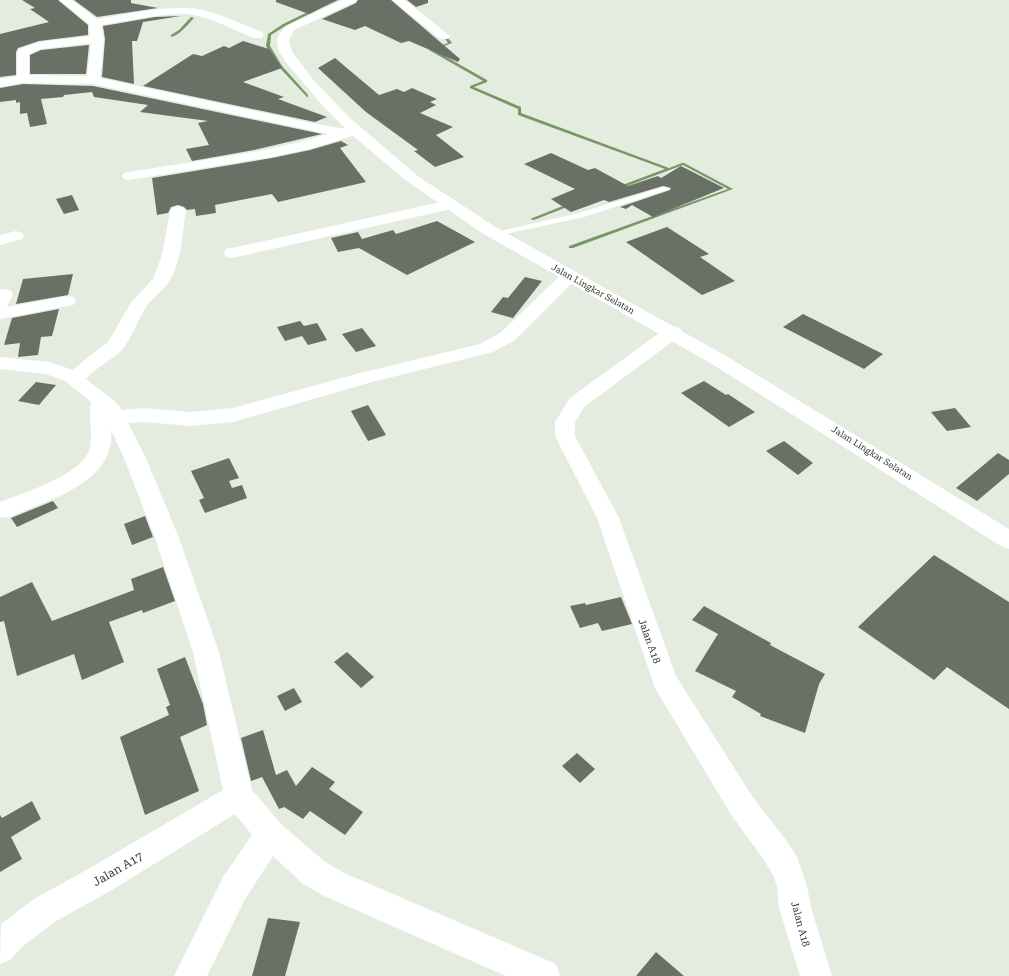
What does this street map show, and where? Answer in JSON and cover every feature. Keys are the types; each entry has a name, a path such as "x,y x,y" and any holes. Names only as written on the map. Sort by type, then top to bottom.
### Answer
{"main road":[{"path":"66,0 95,23 98,39 93,80"},
{"name":"Jalan Lingkar Selatan","path":"351,0 290,28 284,36 283,43 287,55 317,93 352,132 413,179 450,205 496,234 673,332 858,444 1009,540"},
{"path":"398,0 444,36"},
{"path":"95,23 153,9 181,11 206,15 258,35"},
{"path":"23,80 25,51 39,46 98,39"},
{"path":"0,82 23,80 93,80 321,129 352,132"},
{"path":"129,176 272,153 305,146 352,132"},
{"path":"232,253 450,205"},
{"path":"76,380 81,371 89,364 115,347 123,335 136,308 162,279 178,211"},
{"path":"0,240 16,236"},
{"path":"115,417 144,415 190,420 233,415 367,377 486,348 507,337 570,276"},
{"path":"0,314 67,301"},
{"name":"Jalan A18","path":"673,332 577,403 565,422 565,436 608,518 664,680 742,806 786,868 792,886 795,908 816,976"},
{"path":"0,364 50,368 72,376 90,393 112,410 135,458 167,538 206,652 239,796 270,834 313,872 334,884 544,976"},
{"path":"2,510 70,482 90,466 99,452 102,435 99,413 101,400"},
{"name":"Jalan A17","path":"0,948 12,935 45,910 101,879 239,796"},
{"path":"190,976 234,888 270,834"}],"lane":[{"path":"496,234 581,215 666,189"}],"building":[{"path":"22,0 58,0 88,25 88,35 39,41 18,48 16,52 16,75 0,77 0,34 49,22 30,9 35,8"},
{"path":"74,0 131,0 131,3 158,8 97,17"},
{"path":"276,0 338,0 309,14 276,2"},
{"path":"358,0 391,0 460,59 458,62 409,41 401,43 365,26 355,30 322,19 356,3"},
{"path":"407,0 428,0 428,3 416,7"},
{"path":"181,16 143,22 137,41 132,41 134,84 102,77 105,39 103,26 155,17"},
{"path":"243,41 269,49 282,68 243,82 284,97 278,99 327,117 315,122 143,86 193,54 202,56 224,46 229,48"},
{"path":"89,45 86,74 30,74 30,55 41,50"},
{"path":"335,58 379,95 397,89 404,92 412,88 437,99 430,102 436,105 420,113 453,127 436,135 464,157 435,167 414,151 418,150 366,112 318,68"},
{"path":"23,84 93,86 322,134 254,150 192,161 186,149 209,145 198,123 208,121 140,112 148,105 94,97 92,92 41,99 47,124 30,127 27,113 20,114 20,102 16,103 16,100 0,102 0,88"},
{"path":"341,141 348,145 340,148 366,182 278,202 272,194 215,205 216,213 196,216 195,209 187,210 178,205 171,207 168,213 157,215 152,178 272,158 310,150"},
{"path":"551,153 588,170 595,168 628,186 658,176 661,178 681,166 724,188 653,217 632,205 626,209 620,207 670,190 671,188 663,186 609,202 604,200 571,212 551,199 575,189 524,164"},
{"path":"72,195 79,210 64,214 56,199"},
{"path":"437,221 475,242 407,275 359,248 338,252 331,238 358,232 362,239 393,230 396,234"},
{"path":"667,227 709,254 700,257 735,281 702,295 626,242"},
{"path":"73,274 68,295 16,304 23,279"},
{"path":"525,277 542,281 513,318 491,312 503,297 508,298"},
{"path":"59,309 52,336 41,337 38,355 18,357 20,343 4,345 12,318"},
{"path":"803,314 883,354 864,369 783,327"},
{"path":"300,321 304,326 317,323 327,340 308,345 302,336 285,341 277,327"},
{"path":"362,328 376,346 356,352 342,334"},
{"path":"704,381 726,395 728,394 755,412 729,427 681,393"},
{"path":"36,382 56,385 39,405 18,401"},
{"path":"368,405 386,435 368,441 351,411"},
{"path":"955,408 971,427 947,431 931,412"},
{"path":"784,441 813,463 798,475 766,451"},
{"path":"998,453 1009,460 1009,474 977,501 956,488"},
{"path":"229,458 239,478 229,481 232,488 242,485 247,498 205,513 199,500 204,498 191,471"},
{"path":"53,501 58,508 17,527 11,518"},
{"path":"145,516 153,537 132,545 124,524"},
{"path":"934,555 1009,602 1009,709 947,667 934,680 858,627"},
{"path":"163,567 175,601 143,613 142,610 109,622 124,662 82,680 74,654 17,676 4,621 0,622 0,597 32,582 52,621 134,590 131,579"},
{"path":"621,597 632,624 602,631 598,623 580,628 570,606 585,603 586,605"},
{"path":"704,606 771,643 770,645 825,674 819,684 805,733 760,716 761,714 732,697 736,691 695,671 718,634 692,620"},
{"path":"347,652 374,677 361,688 334,662"},
{"path":"185,657 203,704 207,725 180,737 199,791 145,815 120,737 169,715 166,707 170,705 157,669"},
{"path":"294,688 302,702 285,711 277,696"},
{"path":"263,730 276,775 287,770 296,786 312,767 335,782 329,789 363,812 345,835 310,811 303,819 284,807 279,809 262,777 251,781 241,738"},
{"path":"577,753 595,769 580,783 562,766"},
{"path":"32,801 41,819 11,837 22,859 0,872 0,815 2,818"},
{"path":"268,918 300,922 285,976 252,976"},
{"path":"656,952 684,976 636,976"}],"waterway":[{"path":"307,96 281,67 268,46 269,35 284,25 315,10"},
{"path":"172,36 180,31 192,18"},
{"path":"444,34 450,43 431,50 486,81 471,87 520,108 519,114 669,169"},
{"path":"571,247 731,189 683,164 618,188"},
{"path":"532,219 570,205"}]}
